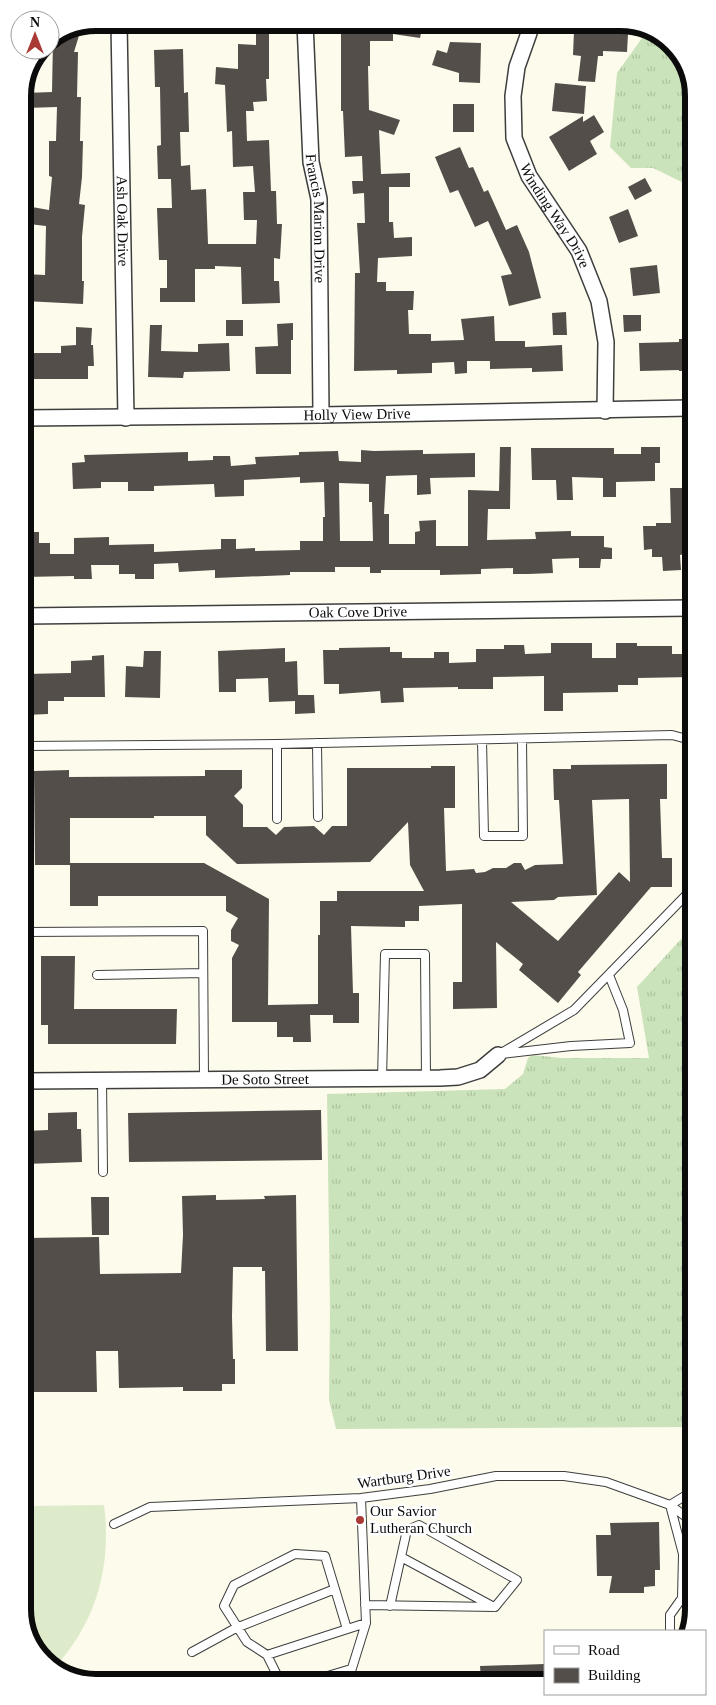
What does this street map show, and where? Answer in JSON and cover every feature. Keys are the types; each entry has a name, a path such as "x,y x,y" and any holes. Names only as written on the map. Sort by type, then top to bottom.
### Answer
{"street":[{"name":"Ash Oak Drive","path":"119,31 126,418"},
{"name":"Francis Marion Drive","path":"305,31 311,162 319,199 322,416"},
{"name":"Winding Way Drive","path":"528,31 517,67 513,96 514,138 528,176 579,251 599,301 606,342 605,411"},
{"name":"Holly View Drive","path":"31,418 322,416 685,408"},
{"name":"Oak Cove Drive","path":"31,616 685,608"},
{"name":"De Soto Street","path":"31,1081 426,1079 458,1077 480,1070 498,1055"}],"lane":[{"path":"31,746 278,744 672,735 685,738"},
{"path":"482,740 484,836 523,836 522,739"},
{"path":"317,743 318,817"},
{"path":"277,819 278,744"},
{"path":"498,1055 574,1010 685,896"},
{"path":"31,932 203,931 204,1080"},
{"path":"382,1079 385,954 425,954 426,1079"},
{"path":"97,975 203,973"},
{"path":"498,1055 571,1046 630,1043 623,1010 609,975"},
{"path":"102,1080 103,1172"},
{"name":"Wartburg Drive","path":"114,1524 150,1507 361,1498 430,1489 496,1476 564,1476 606,1482 670,1505 685,1516"},
{"path":"670,1630 670,1615 682,1598 683,1554 670,1505 685,1496"},
{"path":"350,1674 366,1623 361,1498"},
{"path":"390,1606 407,1530 419,1525 516,1580 495,1607"},
{"path":"276,1674 266,1655 247,1642 236,1628 224,1606 234,1585 295,1554 325,1556 347,1629"},
{"path":"401,1557 495,1607"},
{"path":"192,1652 236,1628 335,1589"},
{"path":"365,1604 495,1607"},
{"path":"266,1655 366,1623"},
{"path":"335,1674 351,1669"}],"green space":[{"path":"644,36 659,45 674,60 681,76 685,97 685,184 653,168 631,168 610,147 617,73"},
{"path":"685,935 685,1427 336,1429 329,1400 330,1310 327,1094 505,1089 523,1074 528,1058 532,1055 562,1058 649,1058 637,987"},
{"path":"104,1505 105,1550 103,1572 98,1592 81,1632 60,1662 50,1655 40,1641 33,1621 31,1608 31,1506"}],"building":[{"path":"256,31 274,31 274,34 269,34 269,79 266,79 267,101 253,102 254,111 246,111 247,141 269,140 271,191 276,191 277,224 282,224 280,259 274,258 274,281 279,281 280,303 242,304 241,267 215,266 215,269 195,269 195,302 160,302 160,288 167,288 167,260 159,260 157,208 172,208 171,179 158,179 157,146 161,145 160,87 155,87 154,50 183,49 184,93 188,92 189,132 180,132 181,166 190,165 191,190 206,189 208,244 256,244 257,220 244,220 243,192 255,192 253,166 233,167 232,131 227,132 225,85 215,84 216,67 238,69 238,44 256,45"},
{"path":"341,31 421,31 420,38 393,34 393,41 370,41 370,66 368,66 369,110 400,120 394,135 379,130 381,174 410,173 410,187 389,187 389,222 393,222 394,238 412,237 412,256 378,258 377,282 386,282 386,291 414,291 413,310 408,310 409,334 431,334 431,341 464,340 461,319 494,316 495,341 525,341 525,347 562,345 563,371 532,372 532,368 490,369 490,361 467,361 467,373 455,374 454,362 432,363 432,373 397,374 397,370 354,371 355,273 360,273 357,223 365,223 364,193 353,194 352,181 363,181 362,156 345,157 343,111 341,111"},
{"path":"574,31 601,33 601,31 621,31 621,34 628,34 627,52 603,51 603,56 598,56 595,82 578,81 581,56 573,55"},
{"path":"79,34 74,52 78,52 77,97 81,97 80,141 83,141 79,204 85,205 82,237 83,304 31,301 31,274 45,275 46,226 31,224 31,213 32,207 49,210 52,177 49,176 49,141 56,141 57,107 31,108 31,93 52,92 53,60 60,60 60,43"},
{"path":"450,42 481,43 480,83 459,82 459,73 432,65 437,50 447,53"},
{"path":"555,83 586,86 584,114 552,111"},
{"path":"453,104 474,104 474,132 453,132"},
{"path":"594,115 604,132 590,141 597,154 569,171 549,137 583,116 583,122"},
{"path":"460,147 469,168 473,167 484,192 488,190 506,230 517,225 529,252 541,298 509,306 501,276 512,274 488,221 475,227 458,190 450,193 435,157"},
{"path":"645,178 652,191 635,200 628,187"},
{"path":"628,209 638,236 619,243 609,217"},
{"path":"657,265 660,293 633,296 630,268"},
{"path":"566,312 567,335 553,335 552,313"},
{"path":"623,315 641,315 641,331 624,332"},
{"path":"226,320 243,320 243,336 226,336"},
{"path":"293,323 291,374 256,374 255,347 278,346 277,324"},
{"path":"150,325 162,325 161,351 198,352 198,344 229,343 230,371 184,372 183,378 148,377"},
{"path":"76,327 92,328 91,345 93,345 94,366 88,366 88,379 31,379 31,353 61,353 61,346 76,345"},
{"path":"679,339 685,339 685,371 640,371 639,343 679,342"},
{"path":"500,447 511,447 510,509 488,509 487,540 536,539 535,532 571,531 571,536 604,536 604,547 612,548 612,559 601,559 600,568 579,568 579,558 552,559 553,573 528,574 513,574 513,568 481,569 481,574 440,575 440,570 381,570 381,573 370,573 370,567 335,567 335,572 290,572 290,575 215,578 215,570 179,572 178,563 154,564 154,579 135,579 135,574 119,574 119,565 91,565 92,579 74,579 74,576 31,577 31,532 39,532 39,543 50,543 50,554 74,554 74,538 109,537 109,545 154,544 154,552 221,549 221,539 236,539 236,549 255,548 255,551 300,550 300,541 323,541 323,517 325,517 324,482 300,483 300,477 244,480 244,496 215,497 214,484 154,486 154,491 128,491 128,482 101,482 101,488 73,489 72,463 85,462 84,455 188,452 188,461 213,460 213,456 230,456 231,466 256,464 255,457 299,455 299,452 338,451 339,461 361,462 361,450 423,450 423,454 475,453 475,477 430,478 431,494 417,495 417,475 386,476 384,514 389,514 389,544 415,544 415,532 420,531 419,521 436,520 436,546 468,546 468,490 499,491","holes":["339,483 369,484 369,502 372,502 373,541 340,541"]},
{"path":"641,447 660,447 660,463 655,463 655,481 616,482 616,497 603,497 603,478 572,477 573,500 557,500 556,480 532,480 531,448 614,448 614,454 641,454"},
{"path":"670,488 685,488 685,554 680,555 681,570 663,571 662,557 652,557 652,549 644,550 643,526 656,526 656,523 671,523"},
{"path":"551,643 592,643 592,658 616,658 616,643 637,643 637,646 672,646 672,654 685,654 685,677 638,678 638,685 618,685 618,692 563,693 563,711 544,711 544,676 493,677 493,689 458,689 458,687 403,688 404,702 381,703 380,691 339,694 339,684 324,684 323,650 390,647 390,652 402,652 402,658 434,658 434,652 449,652 449,663 476,662 476,649 504,649 504,645 524,645 525,654 551,653"},
{"path":"285,648 285,662 297,661 298,695 314,695 315,713 295,714 295,701 269,702 268,678 236,679 236,692 219,692 218,651"},
{"path":"144,651 161,651 160,698 125,697 126,666 143,667"},
{"path":"104,655 105,697 64,697 64,701 48,701 48,714 31,715 31,674 71,673 71,661 92,660 92,656"},
{"path":"667,764 667,799 660,799 662,858 672,858 672,887 651,887 578,972 581,975 558,1003 519,970 523,964 496,942 497,1008 453,1009 453,982 462,982 462,904 419,906 419,921 405,921 405,927 351,926 353,993 359,993 359,1023 333,1023 333,1015 310,1015 311,1042 293,1042 293,1037 277,1037 277,1022 232,1022 232,958 239,945 231,941 231,930 238,918 226,911 226,896 98,896 98,906 70,906 70,865 35,865 34,771 69,770 69,777 205,776 205,770 242,770 242,788 234,796 243,805 243,827 267,827 276,835 284,827 314,826 324,835 332,826 347,826 347,768 431,768 431,766 455,766 455,808 444,808 446,871 474,869 476,873 485,872 493,868 506,868 514,863 521,863 525,870 535,865 563,864 559,800 554,800 553,769 571,769 571,765","holes":["629,799 630,882 619,872 558,941 511,902 597,895 592,800","206,816 206,835 237,864 370,862 408,822 410,865 424,891 337,891 337,901 320,901 318,1004 268,1005 269,899 204,863 70,863 70,818"]},
{"path":"41,956 75,956 74,1009 177,1009 176,1044 48,1044 48,1025 41,1025"},
{"path":"321,1110 322,1160 129,1162 128,1113"},
{"path":"77,1112 77,1129 81,1129 82,1162 31,1164 31,1131 48,1130 48,1113"},
{"path":"216,1195 216,1200 265,1199 264,1196 296,1195 298,1351 266,1351 265,1271 262,1271 262,1267 233,1267 232,1316 235,1384 222,1384 222,1391 183,1391 183,1387 119,1388 118,1351 96,1351 97,1392 31,1392 31,1238 99,1237 100,1274 181,1273 183,1235 182,1196"},
{"path":"91,1197 109,1197 109,1235 92,1235"},
{"path":"659,1522 660,1570 655,1570 655,1586 644,1587 644,1593 609,1593 612,1576 597,1576 596,1535 611,1535 610,1523"},
{"path":"544,1664 544,1674 481,1674 480,1666"}],"place":[{"name":"Our Savior Lutheran Church","path":"360,1520"}]}
